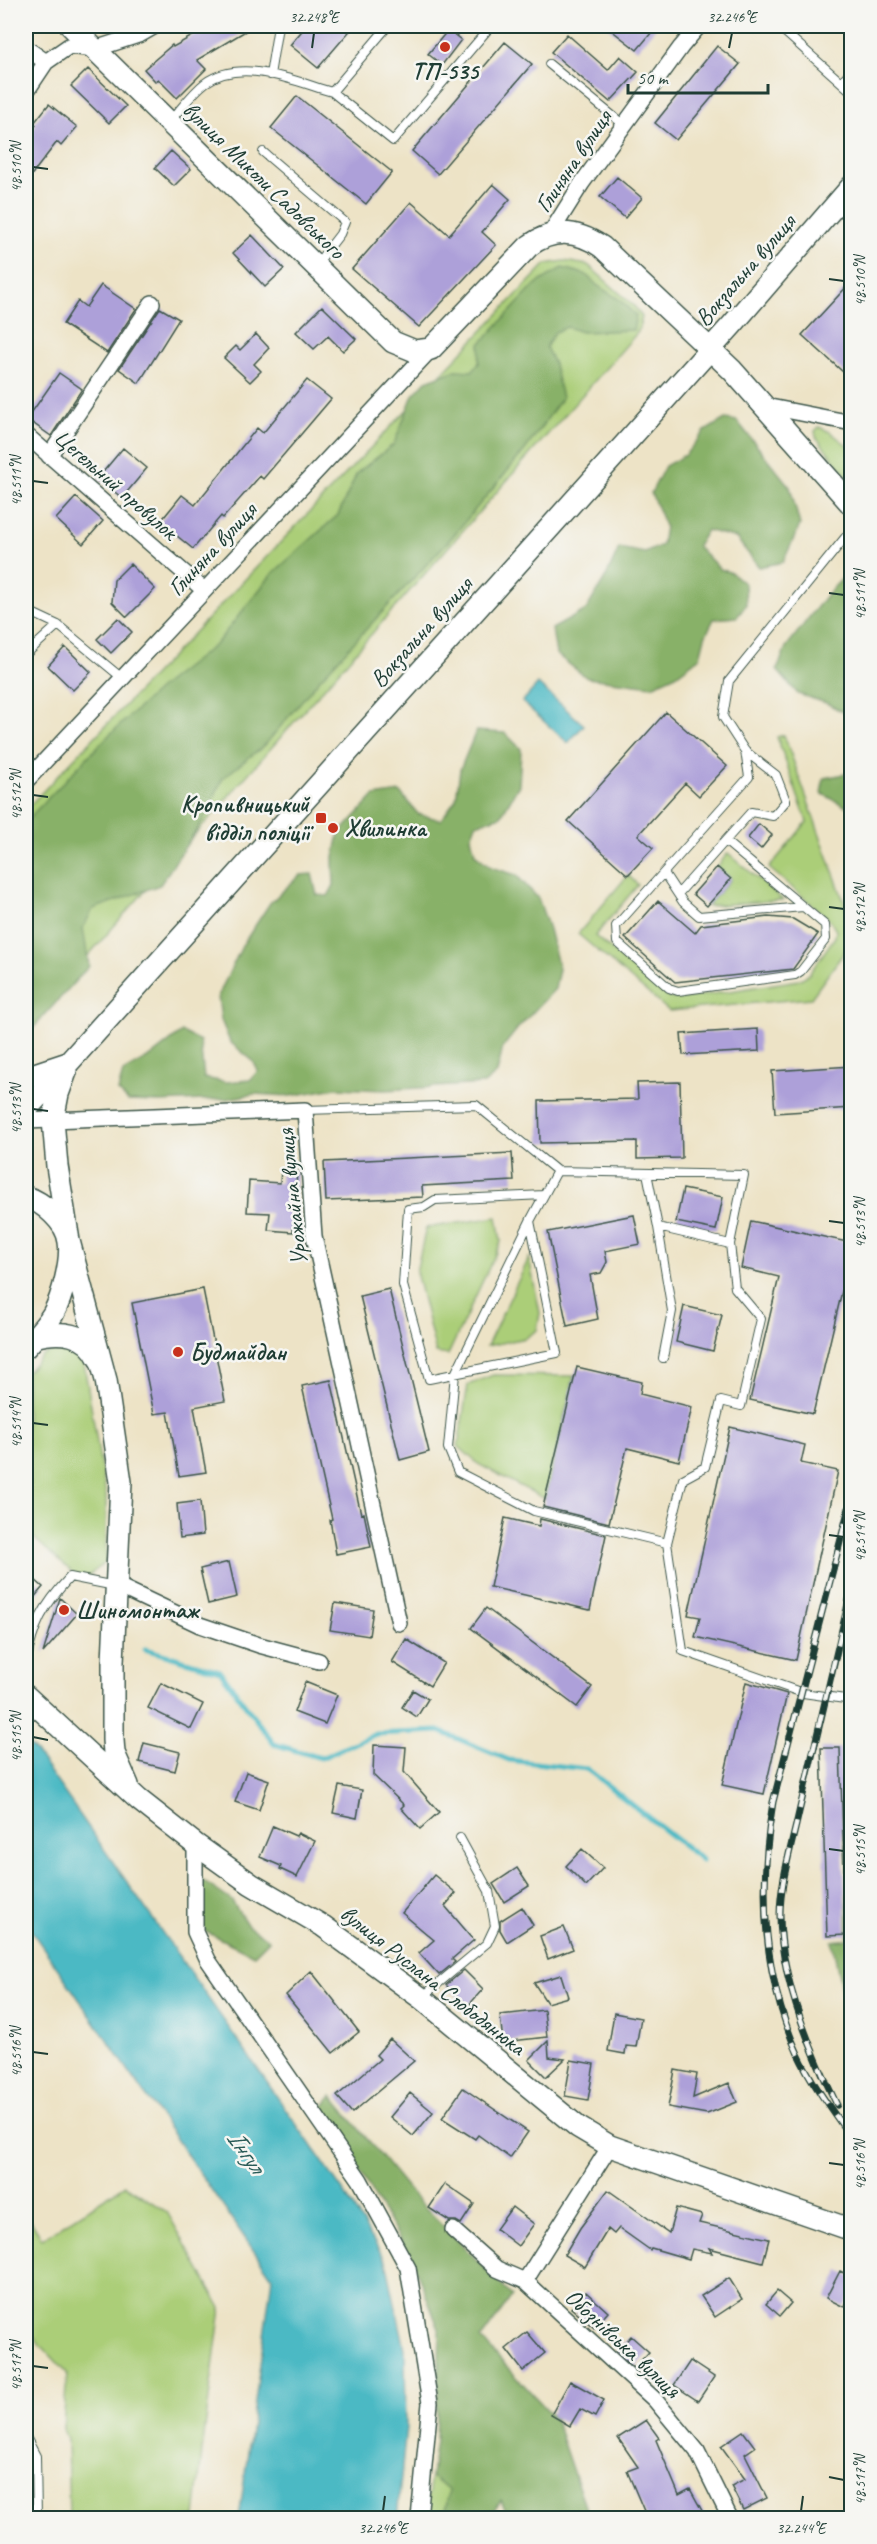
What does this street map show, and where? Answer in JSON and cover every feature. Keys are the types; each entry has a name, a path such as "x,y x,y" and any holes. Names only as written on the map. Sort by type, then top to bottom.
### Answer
{"main road":[{"name":"вулиця Миколи Садовського","path":"71,26 393,342 415,351 431,349"},
{"name":"Вокзальна вулиця","path":"26,1110 709,349 852,186"},
{"path":"431,349 529,246 542,236 550,234 584,237 602,247 732,370 760,405 852,505"},
{"path":"26,1077 69,1063"},
{"path":"69,1063 58,1094 53,1120 57,1166 69,1241 106,1380 121,1482 113,1662 113,1740 114,1753 121,1771 139,1800"},
{"path":"26,1197 35,1200 52,1212 69,1241 60,1299 52,1315 30,1342"},
{"path":"30,1342 58,1333 71,1334 86,1342 97,1355 106,1380"},
{"name":"вулиця Руслана Слободянюка","path":"26,1696 139,1800 195,1844 251,1884 323,1926 421,1998 578,2127 610,2146 852,2230"}],"street":[{"path":"26,92 46,62 69,46 95,49 141,34 155,26"},
{"name":"Глиняна вулиця","path":"550,234 582,183 698,27"},
{"path":"26,48 46,62"},
{"path":"49,456 152,303"},
{"name":"Глиняна вулиця","path":"26,781 431,349"},
{"path":"760,405 848,422"},
{"name":"Цегельний провулок","path":"26,435 204,590"},
{"name":"Урожайна вулиця","path":"26,1121 305,1110 314,1236 399,1623"},
{"path":"118,1586 200,1625 259,1645 319,1661"},
{"path":"195,1844 195,1932 208,1960 360,2180 408,2268 430,2403 419,2518"},
{"path":"525,2282 610,2146"},
{"name":"Обознівська вулиця","path":"453,2230 497,2269 525,2282 655,2400 697,2451 730,2518"}],"lane":[{"path":"270,75 278,26"},
{"path":"332,92 388,26"},
{"path":"778,26 852,92"},
{"path":"168,122 206,83 236,71 270,75 332,92 393,141 490,27"},
{"path":"549,64 624,125"},
{"path":"841,82 852,70"},
{"path":"263,152 345,222 340,234 315,266"},
{"path":"678,894 752,812 773,816 786,801 776,775 745,751 723,717 729,681 852,529"},
{"path":"26,610 58,625 122,678"},
{"path":"26,654 58,625"},
{"path":"725,841 825,925 826,939 801,971 795,975 678,991 669,988 617,942 616,926 749,777 745,751"},
{"path":"664,873 683,902 699,916 803,906"},
{"path":"305,1110 476,1105 557,1171 744,1175 730,1244 735,1288 761,1319 741,1406 721,1401 705,1467 683,1479 668,1543 683,1651 803,1693 852,1700"},
{"path":"557,1171 455,1374 448,1448 458,1472 534,1511 668,1543"},
{"path":"647,1173 672,1311 663,1358"},
{"path":"530,1221 557,1353 429,1379 404,1285 408,1209 424,1207 435,1200 544,1196"},
{"path":"658,1227 730,1244"},
{"path":"26,1664 31,1637 48,1601 70,1577 118,1586"},
{"path":"421,1998 487,1944 495,1926 489,1891 460,1838"},
{"path":"26,2437 36,2456 37,2518"}],"green space":[{"path":"564,261 588,265 634,306 642,317 638,332 26,1026 26,809 546,264"},
{"path":"562,268 585,274 598,286 620,300 636,316 633,330 582,332 567,327 555,332 546,347 554,364 562,398 525,450 453,536 319,680 265,745 223,778 205,817 160,885 93,909 83,928 89,966 26,1036 27,820 106,738 161,687 216,644 272,574 338,515 357,473 394,444 413,395 426,381 456,370 472,371 479,363 480,344 536,284"},
{"path":"725,419 737,421 790,487 800,525 783,562 759,567 736,538 707,530 697,546 720,569 732,573 745,584 746,605 737,617 714,619 705,637 700,657 676,675 652,686 587,678 556,654 552,629 586,610 606,577 619,548 645,553 662,545 665,526 651,493 665,466 685,455 705,431"},
{"path":"819,427 830,432 851,448 851,481 816,437 815,431"},
{"path":"852,571 851,716 826,703 798,694 777,670 786,647 828,593"},
{"path":"476,731 505,733 521,749 519,785 501,816 476,824 471,837 475,854 491,867 516,875 538,898 559,969 555,989 503,1047 497,1073 484,1084 385,1090 336,1088 290,1096 254,1094 226,1099 128,1101 118,1091 123,1072 151,1056 182,1032 200,1041 204,1078 226,1082 250,1080 258,1071 253,1061 230,1042 221,1020 218,996 243,944 270,903 300,875 312,874 317,895 328,896 334,885 333,862 339,834 374,796 400,792 418,814 441,820 456,799 460,770"},
{"path":"784,735 851,921 851,943 811,998 669,1011 578,934 628,875 638,885 595,936 670,998 680,999 799,980 809,974 835,937 836,931 830,920 769,868 807,822 777,737"},
{"path":"851,773 851,806 845,806 821,793 824,778"},
{"path":"728,853 783,900 707,906 731,879 717,867"},
{"path":"497,1217 501,1242 448,1355 436,1353 416,1272 426,1228"},
{"path":"529,1258 540,1313 537,1330 525,1338 487,1346"},
{"path":"59,1347 76,1351 84,1364 106,1496 106,1562 82,1581 26,1531 26,1373 42,1355"},
{"path":"493,1375 574,1376 545,1499 478,1464 458,1446 468,1385"},
{"path":"847,1873 852,1873 851,2038 832,1941 848,1939"},
{"path":"200,1879 232,1901 248,1926 269,1940 254,1955 200,1929"},
{"path":"332,2096 412,2194 512,2296 481,2339 554,2417 589,2518 509,2518 501,2500 488,2518 444,2518 449,2491 431,2476 436,2440 440,2332 412,2259 321,2109"},
{"path":"125,2185 167,2212 221,2308 195,2518 69,2518 67,2439 63,2429 67,2373 26,2329 26,2214 42,2239"},
{"path":"431,2476 449,2491 444,2518 425,2518"}],"water":[{"path":"538,684 584,725 568,743 522,702"},
{"name":"Інгул","path":"26,1742 36,1752 343,2191 386,2261 405,2349 406,2427 397,2518 239,2518 272,2277 26,1923"}],"building":[{"path":"210,26 254,26 197,60 206,69 177,98 144,69 172,45 173,47"},
{"path":"306,26 354,26 318,68 290,45"},
{"path":"606,26 657,26 637,50"},
{"name":"ТП-535","path":"448,30 461,40 442,65 428,54"},
{"path":"567,34 608,70 620,56 638,72 610,102 551,52"},
{"path":"505,42 532,64 438,174 412,151"},
{"path":"717,46 740,64 676,140 655,123"},
{"path":"88,69 126,106 109,123 71,86"},
{"path":"297,96 392,172 366,204 271,128"},
{"path":"49,104 77,127 61,146 57,142 26,182 26,138"},
{"path":"171,151 191,169 174,186 155,168"},
{"path":"617,177 642,198 625,218 600,197"},
{"path":"493,184 510,199 482,232 496,245 419,327 352,269 411,202 449,235"},
{"path":"252,235 284,269 265,287 233,253"},
{"path":"852,281 852,380 802,335"},
{"path":"101,285 136,309 107,353 63,324 78,301 86,307"},
{"path":"322,306 356,339 343,351 328,336 314,349 296,332"},
{"path":"160,308 179,319 139,383 119,369"},
{"path":"256,334 269,348 254,364 261,371 250,382 224,358 236,346 240,350"},
{"path":"59,373 82,389 51,436 27,419"},
{"path":"307,380 331,399 263,479 260,476 193,549 160,522 182,495 195,505 257,428 263,433"},
{"path":"123,448 147,468 122,498 98,478"},
{"path":"76,497 103,521 83,544 56,519"},
{"path":"130,564 155,589 127,617 112,602 114,580"},
{"path":"118,618 132,632 111,653 97,639"},
{"path":"65,647 91,672 73,690 48,666"},
{"path":"666,712 727,766 699,796 685,783 638,835 653,848 628,875 568,821"},
{"path":"759,824 772,835 761,849 748,838"},
{"path":"717,867 731,879 707,906 693,894"},
{"path":"658,901 695,933 701,925 768,917 793,919 818,934 793,969 675,982 625,938"},
{"path":"758,1029 759,1051 683,1055 681,1034"},
{"path":"852,1066 852,1108 775,1113 772,1071"},
{"path":"680,1082 682,1158 637,1159 637,1141 540,1143 539,1101 638,1099 637,1083"},
{"path":"512,1153 514,1181 422,1186 423,1197 326,1201 324,1162"},
{"path":"281,1169 297,1170 293,1232 268,1230 270,1213 247,1212 249,1181 280,1183"},
{"path":"683,1189 723,1197 716,1230 676,1222"},
{"path":"634,1215 640,1244 605,1251 607,1262 601,1273 590,1275 598,1319 567,1326 548,1232"},
{"path":"751,1221 852,1243 852,1293 842,1291 813,1414 750,1400 779,1277 741,1268"},
{"name":"Будмайдан","path":"203,1289 225,1401 194,1407 206,1472 179,1476 168,1412 154,1414 132,1303"},
{"path":"389,1289 429,1452 400,1460 360,1296"},
{"path":"684,1306 722,1315 713,1351 676,1342"},
{"path":"577,1367 642,1382 640,1394 692,1407 679,1461 627,1448 609,1523 543,1507"},
{"path":"331,1380 361,1514 364,1513 371,1547 336,1554 330,1520 332,1519 302,1386"},
{"path":"730,1427 805,1445 801,1463 838,1471 796,1660 695,1637 700,1617 688,1615"},
{"path":"200,1501 203,1535 180,1538 177,1504"},
{"path":"505,1518 539,1526 540,1519 606,1535 590,1610 490,1587"},
{"path":"229,1562 237,1597 208,1604 200,1569"},
{"path":"26,1572 43,1587 26,1607"},
{"name":"Шиномонтаж","path":"60,1598 77,1614 43,1653"},
{"path":"335,1603 373,1609 369,1636 330,1630"},
{"path":"486,1608 592,1687 577,1707 471,1628"},
{"path":"406,1639 444,1663 430,1686 392,1662"},
{"path":"305,1682 337,1695 325,1724 294,1712"},
{"path":"746,1682 787,1694 764,1794 722,1785"},
{"path":"161,1683 203,1704 191,1729 148,1708"},
{"path":"413,1690 428,1699 417,1717 402,1707"},
{"path":"144,1743 180,1752 175,1771 139,1762"},
{"path":"374,1745 406,1747 404,1772 439,1812 420,1829 401,1808 404,1805 373,1775"},
{"path":"821,1748 840,1748 846,1935 827,1936"},
{"path":"246,1772 269,1780 259,1810 235,1802"},
{"path":"339,1786 362,1790 357,1818 333,1813"},
{"path":"273,1826 296,1836 298,1833 315,1841 297,1877 280,1869 281,1866 260,1857"},
{"path":"582,1849 603,1868 586,1886 566,1866"},
{"path":"517,1868 529,1886 504,1902 493,1884"},
{"path":"434,1875 456,1893 445,1906 474,1940 452,1959 455,1962 439,1975 419,1953 434,1940 402,1913"},
{"path":"522,1907 533,1925 507,1942 500,1930 500,1921"},
{"path":"564,1927 573,1949 548,1959 540,1936"},
{"path":"464,1970 483,1989 468,2006 446,1985"},
{"path":"311,1971 359,2032 333,2053 286,1995"},
{"path":"561,1975 568,1997 547,2003 534,1983"},
{"path":"544,2010 547,2037 503,2042 500,2015"},
{"path":"614,2013 641,2018 636,2047 626,2046 625,2054 608,2051"},
{"path":"390,2039 414,2061 352,2113 337,2096 380,2059 376,2055"},
{"path":"548,2041 549,2057 565,2059 546,2077 529,2060"},
{"path":"571,2060 594,2064 588,2100 565,2096"},
{"path":"675,2070 697,2074 693,2098 729,2083 737,2102 707,2114 668,2107"},
{"path":"463,2088 528,2132 510,2158 478,2135 475,2139 442,2118"},
{"path":"410,2093 433,2112 413,2136 390,2117"},
{"path":"445,2184 474,2204 461,2224 449,2221 429,2208"},
{"path":"608,2190 669,2233 676,2208 702,2215 699,2223 769,2239 763,2262 709,2248 712,2253 692,2249 689,2259 651,2248 650,2250 619,2228 614,2234 608,2229 585,2267 564,2255 580,2228"},
{"path":"512,2207 534,2224 518,2246 496,2229"},
{"path":"840,2271 852,2277 852,2292 844,2307 826,2298"},
{"path":"729,2278 742,2299 715,2317 701,2296"},
{"path":"777,2291 791,2303 780,2316 766,2304"},
{"path":"586,2292 608,2312 594,2328 571,2308"},
{"path":"527,2332 545,2353 523,2371 506,2349"},
{"path":"631,2336 649,2352 634,2368 616,2352"},
{"path":"690,2361 714,2377 698,2401 674,2385"},
{"path":"570,2381 604,2400 595,2417 580,2409 570,2426 551,2415"},
{"path":"646,2420 659,2438 656,2440 679,2495 690,2489 706,2518 647,2518 627,2471 638,2467 618,2438"},
{"path":"743,2431 755,2447 745,2454 767,2498 743,2510 731,2486 745,2479 721,2446"}],"waterway":[{"path":"145,1649 220,1671 274,1744 321,1758 376,1734 439,1731 509,1760 587,1769 702,1860"}],"railway":[{"path":"852,1496 773,1802 765,1898 771,1962 786,2024 810,2076 852,2139"},
{"path":"837,2105 798,2012 785,1963 780,1915 787,1864 852,1587"}],"place":[{"name":"ТП-535","path":"445,47"},
{"name":"Кропивницький відділ поліції","path":"321,818"},
{"name":"Хвилинка","path":"333,828"},
{"name":"Будмайдан","path":"178,1352"},
{"name":"Шиномонтаж","path":"64,1610"}]}
